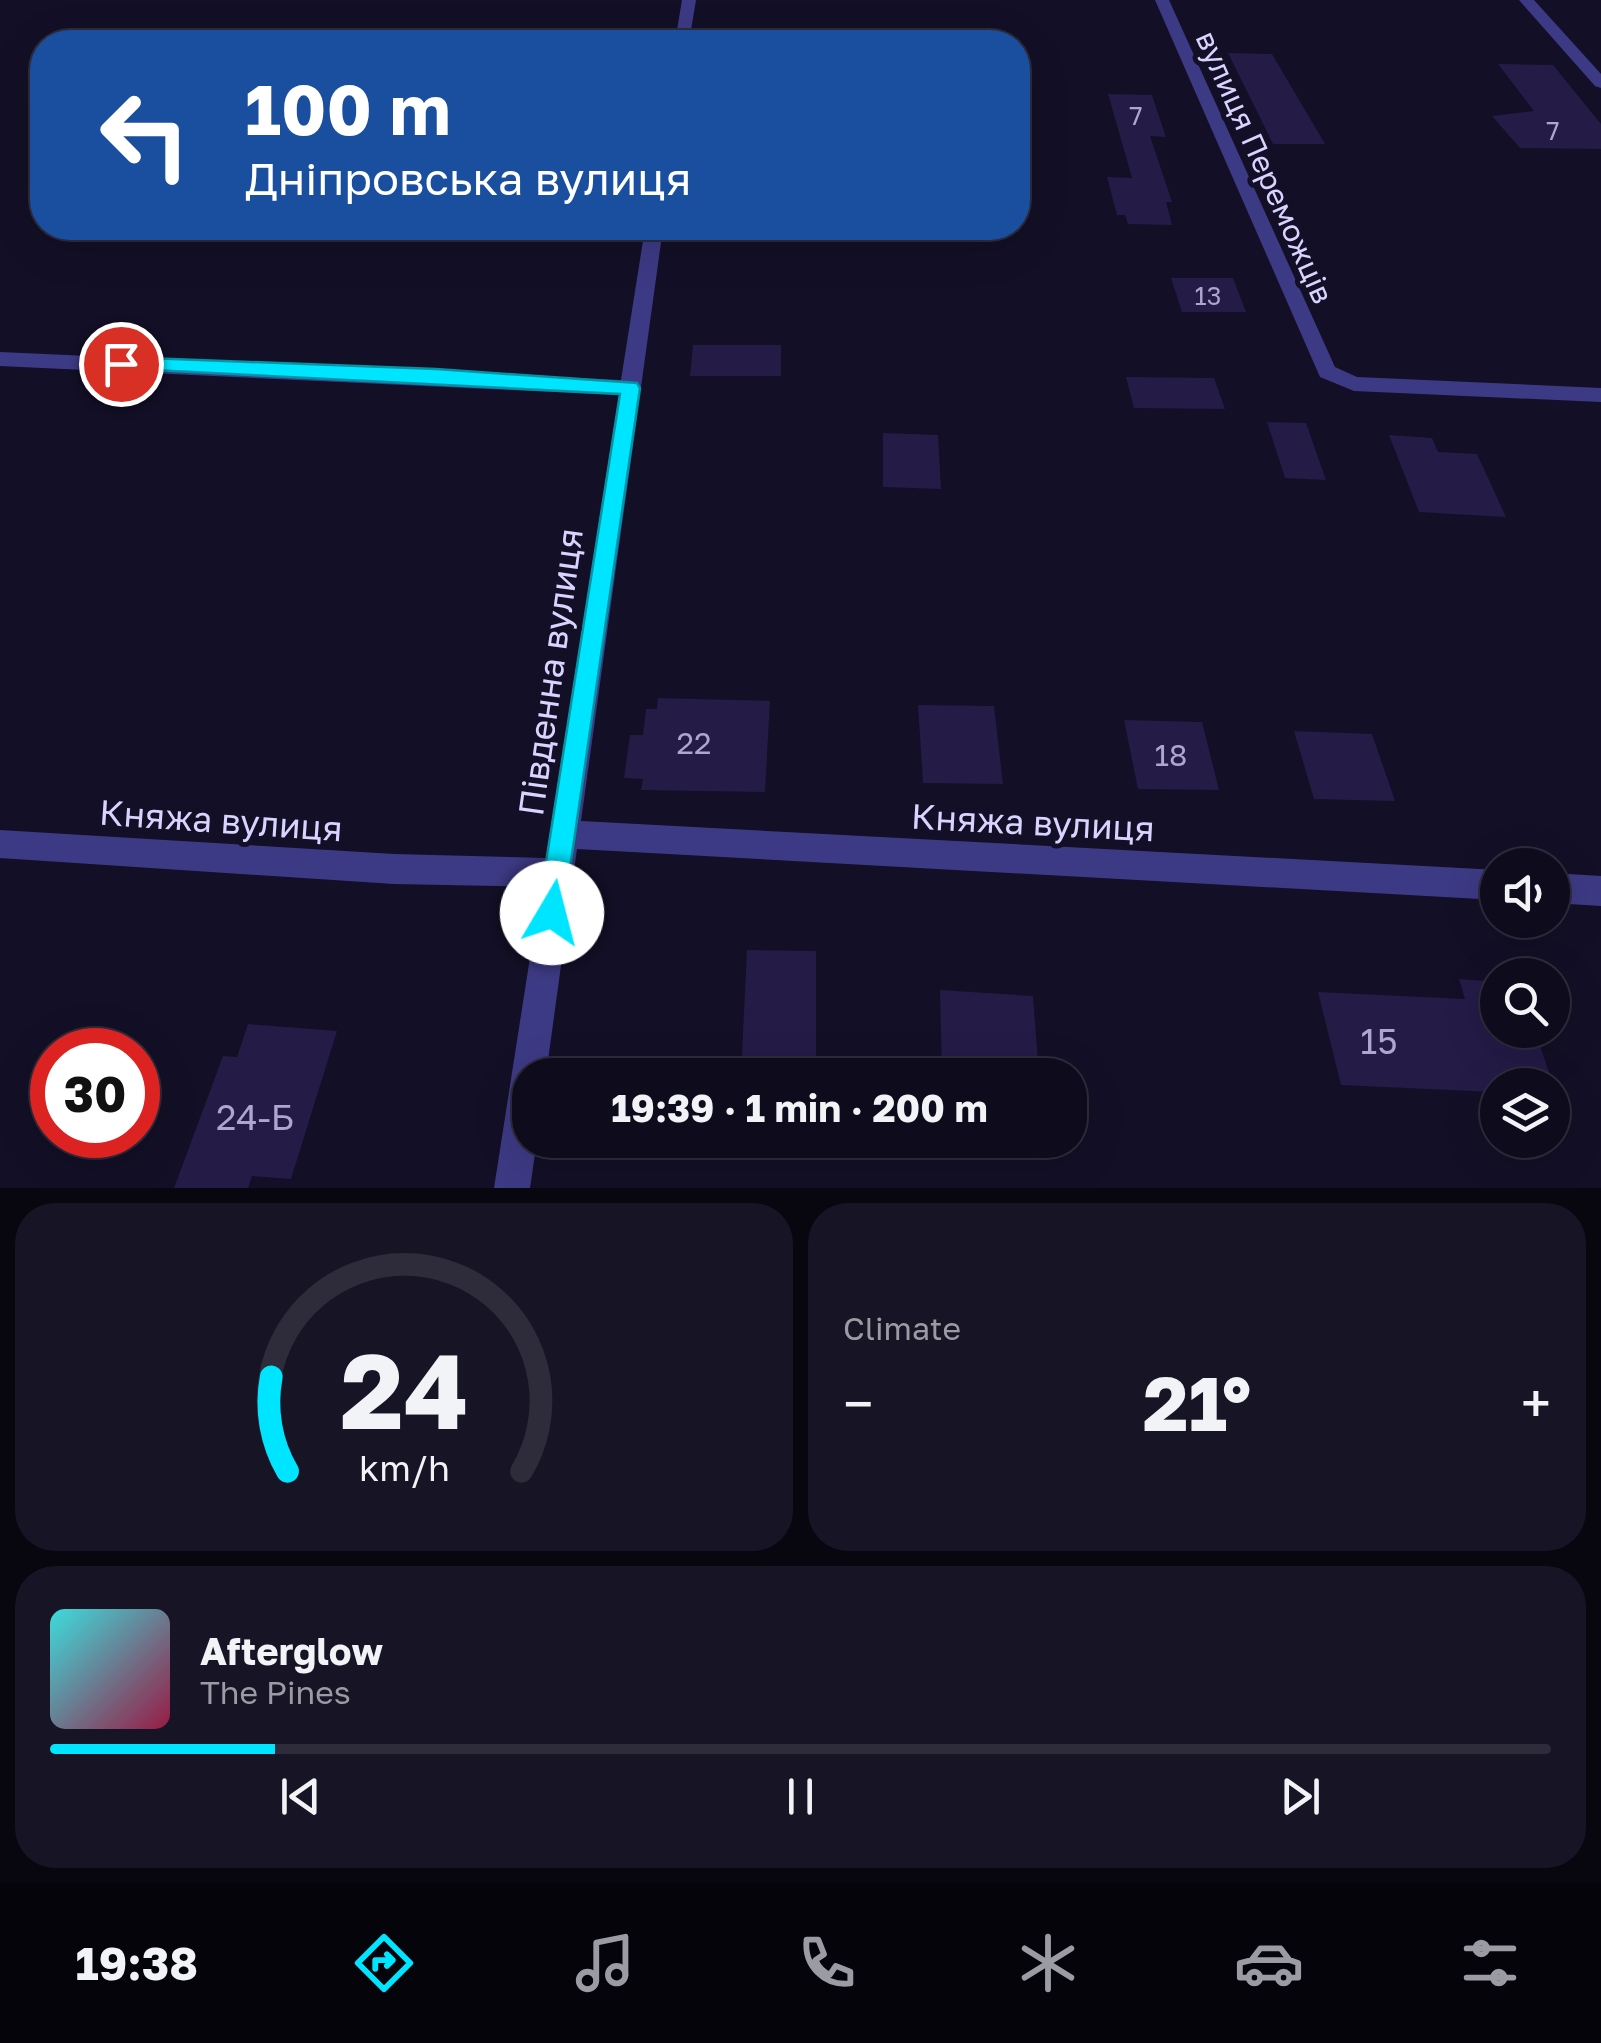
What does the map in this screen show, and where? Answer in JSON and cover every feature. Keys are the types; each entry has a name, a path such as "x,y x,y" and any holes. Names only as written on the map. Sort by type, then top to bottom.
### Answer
{"street":[{"path":"684,30 689,0"},
{"name":"вулиця Переможців","path":"1162,0 1327,372 1354,384 1601,395"},
{"path":"1526,0 1601,82"},
{"name":"Південна вулиця","path":"512,1188 652,240"},
{"path":"0,359 436,376 630,388"},
{"name":"Княжа вулиця","path":"564,834 1480,884"},
{"name":"Княжа вулиця","path":"0,844 394,869 558,874"},
{"path":"1570,889 1601,891"}],"building":[{"path":"1228,53 1272,54 1325,144 1273,144"},
{"path":"1498,64 1553,65 1601,124 1601,149 1520,148 1492,116 1534,111"},
{"path":"1108,94 1152,95 1166,137 1150,136 1172,202 1166,202 1172,225 1128,224 1125,215 1117,215 1107,177 1132,178"},
{"path":"1171,278 1233,278 1246,312 1182,312"},
{"path":"693,345 781,345 781,376 690,376"},
{"path":"1126,377 1214,378 1225,409 1134,408"},
{"path":"1267,422 1306,423 1326,480 1285,478"},
{"path":"883,433 938,435 941,489 883,487"},
{"path":"1389,435 1432,438 1438,452 1477,454 1506,517 1419,512"},
{"path":"658,698 770,701 765,792 641,790 643,779 624,778 630,735 643,735 646,709 657,709"},
{"path":"918,705 994,706 1003,784 923,783"},
{"path":"1124,720 1202,722 1219,790 1138,789"},
{"path":"1294,731 1372,734 1395,801 1314,799"},
{"path":"747,950 816,951 816,1058 742,1058"},
{"path":"1459,979 1480,981 1480,1048 1541,1048 1548,1068 1480,1068 1480,1091 1341,1085 1318,992 1465,999"},
{"path":"940,990 1033,996 1038,1058 942,1058"},
{"path":"248,1024 337,1031 291,1179 252,1176 248,1188 174,1188 223,1056 237,1057"}],"route":[{"path":"121,364 630,388 552,913"}]}
